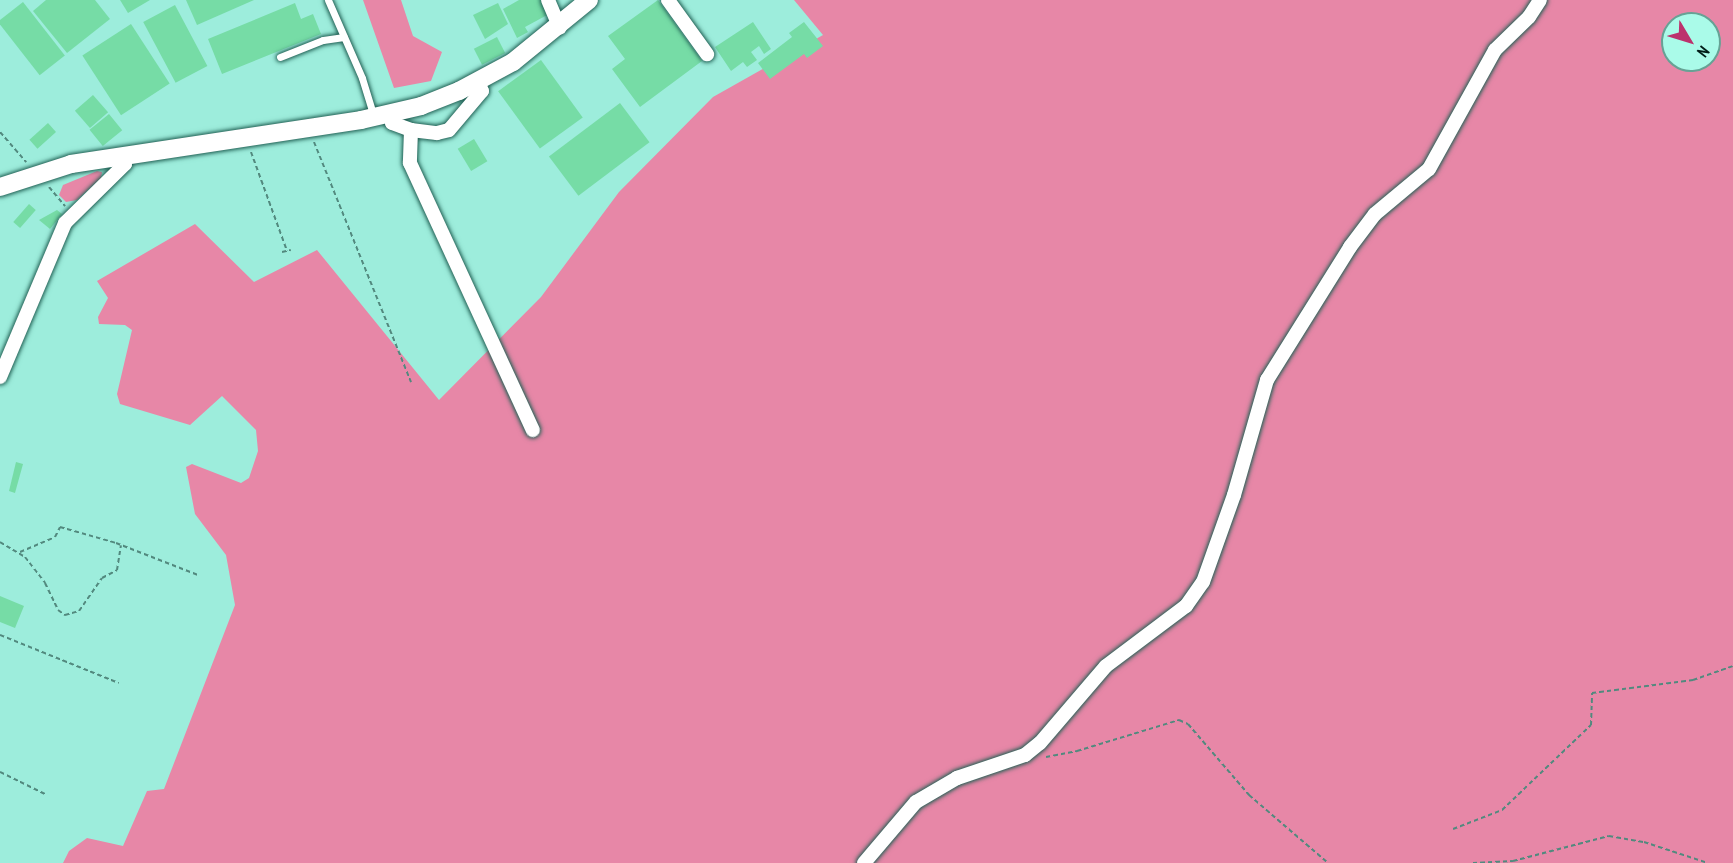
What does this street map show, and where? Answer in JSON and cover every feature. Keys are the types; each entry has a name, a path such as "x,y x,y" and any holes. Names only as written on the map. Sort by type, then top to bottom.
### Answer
{"street":[{"path":"548,0 560,28"},
{"path":"0,188 37,173 124,156 382,116 478,82 560,28 589,0"},
{"path":"668,0 707,54"},
{"path":"864,863 916,802 957,778 1025,755 1054,729 1106,666 1186,606 1203,582 1234,495 1267,380 1350,248 1376,214 1429,169 1495,50 1529,17 1540,0"},
{"path":"382,116 392,123 411,130 437,133 455,126 482,90 478,82"},
{"path":"411,130 410,164 533,430"},
{"path":"0,376 72,213 125,164 124,156"}],"lane":[{"path":"328,0 362,78 382,116"},
{"path":"280,57 322,40 344,37"}],"path":[{"path":"311,128 411,382"},
{"path":"0,132 72,213"},
{"path":"248,137 287,251"},
{"path":"282,252 291,250"},
{"path":"20,552 53,538 60,527 121,545 198,575"},
{"path":"0,542 20,552 45,583 58,610 70,615 79,611 102,578 119,568 121,545"},
{"path":"0,635 119,683"},
{"path":"1453,829 1502,810 1591,725 1592,693 1693,680 1733,666"},
{"path":"1025,755 1057,756 1179,720 1188,724 1249,795 1328,863"},
{"path":"0,772 45,794"},
{"path":"1473,863 1513,861 1609,836 1644,842 1708,863"}],"shaded area":[{"path":"363,0 401,0 413,36 442,52 431,81 394,88"},
{"path":"794,0 1733,0 1733,863 63,863 69,851 87,838 123,846 147,791 164,789 235,605 226,555 195,514 186,467 192,464 241,483 249,478 258,451 256,430 222,396 190,425 120,404 117,394 132,330 125,325 99,324 98,317 108,298 97,281 195,224 254,282 317,250 439,400 541,297 619,192 713,97 823,35"},
{"path":"97,171 102,172 101,178 77,200 66,202 59,195 63,185"}],"building":[{"path":"46,0 95,0 110,19 67,53 33,11"},
{"path":"120,0 150,0 128,13"},
{"path":"186,0 254,0 197,25"},
{"path":"519,0 542,0 549,14 525,27 528,32 517,38 503,9"},
{"path":"658,0 702,61 640,107 612,69 625,59 608,36"},
{"path":"23,2 65,56 40,75 0,25 0,20"},
{"path":"295,3 301,19 313,14 321,34 222,74 208,39"},
{"path":"498,3 508,24 485,39 473,15"},
{"path":"175,5 207,66 176,83 143,22"},
{"path":"753,22 771,49 764,54 759,46 751,52 757,60 747,67 743,62 731,71 715,47"},
{"path":"804,22 823,46 807,58 804,54 770,79 758,63 792,37 789,33"},
{"path":"131,24 170,84 121,115 82,56"},
{"path":"497,37 505,53 482,65 474,49"},
{"path":"541,60 583,117 540,149 498,91"},
{"path":"93,95 108,112 90,128 75,111"},
{"path":"620,103 649,142 578,196 549,157"},
{"path":"109,114 122,130 103,146 90,130"},
{"path":"48,123 56,132 37,149 29,140"},
{"path":"474,139 487,161 471,171 458,149"},
{"path":"29,204 36,210 20,228 13,222"},
{"path":"57,210 62,214 50,229 39,220"},
{"path":"16,462 23,464 15,493 9,491"},
{"path":"0,596 24,606 15,628 0,622"}]}
